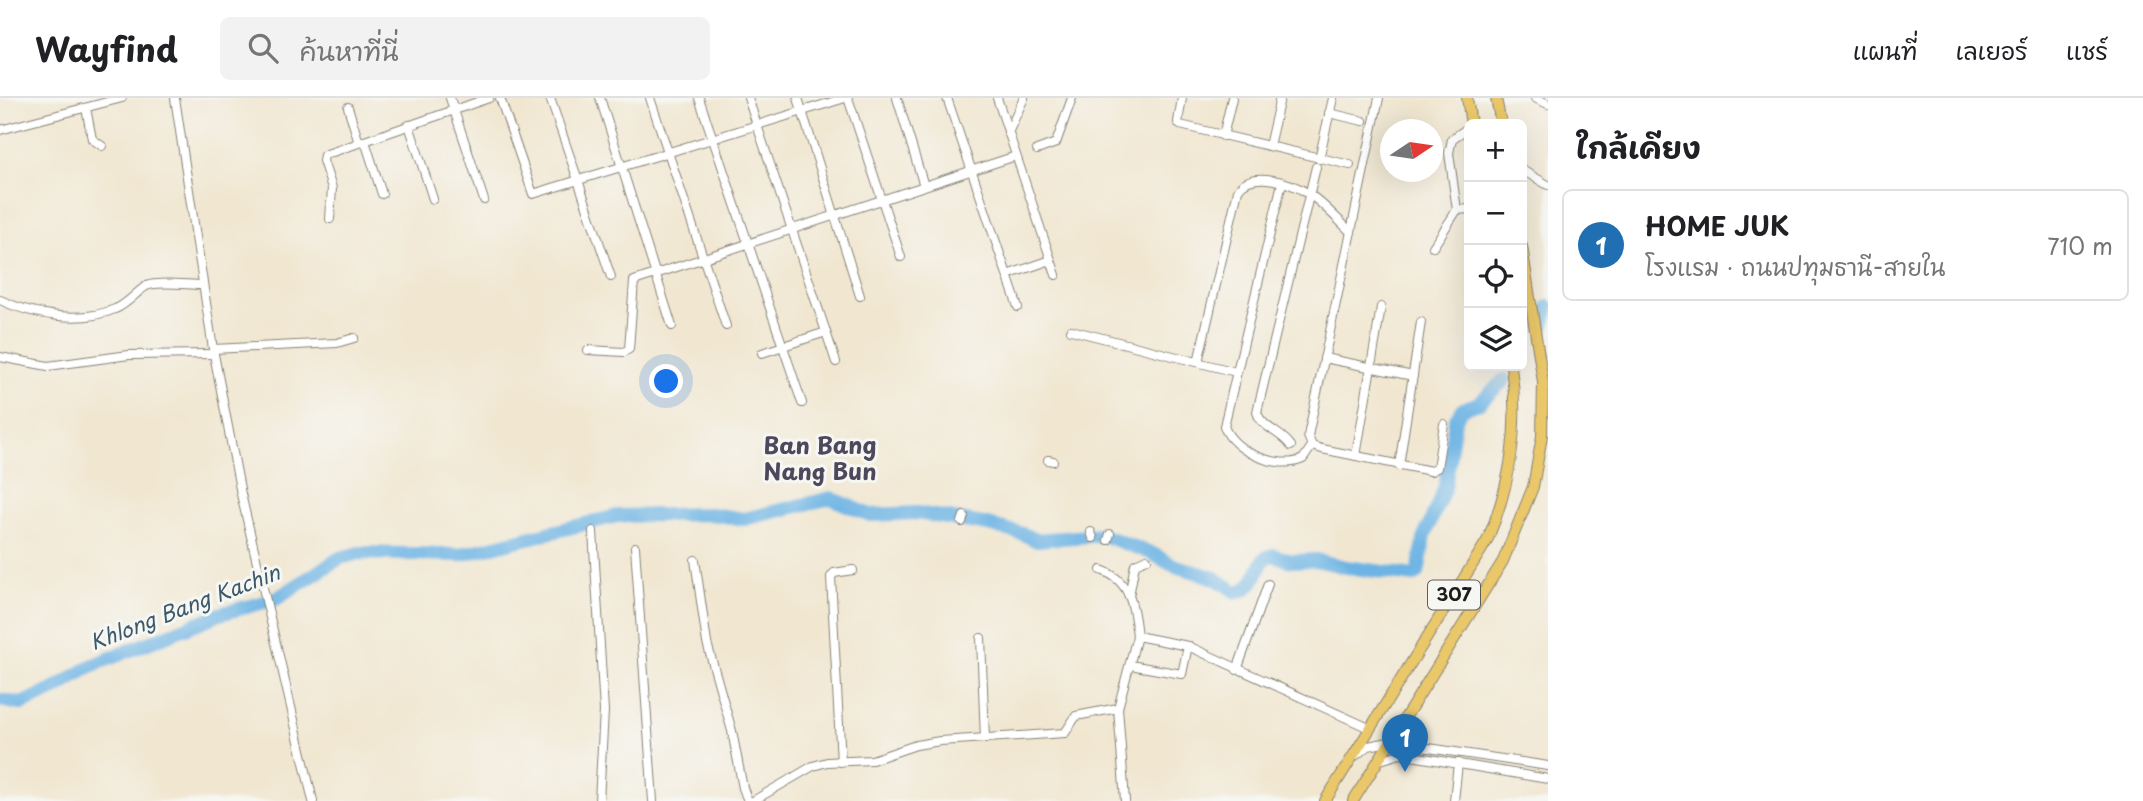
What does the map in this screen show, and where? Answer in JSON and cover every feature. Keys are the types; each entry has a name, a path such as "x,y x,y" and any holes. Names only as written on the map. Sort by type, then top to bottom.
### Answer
{"main road":[{"path":"1467,98 1469,119"},
{"path":"1496,98 1499,119"},
{"name":"307","path":"1353,801 1503,561 1516,536 1533,487 1542,436 1543,382 1527,278"},
{"name":"307","path":"1325,801 1472,568 1496,519 1513,452 1516,408 1512,371"}],"street":[{"path":"0,130 122,98"},
{"path":"175,98 214,352 241,494 313,801"},
{"path":"450,98 484,200"},
{"path":"330,219 332,188 323,161 324,155 489,98"},
{"path":"500,98 533,194 847,98 901,257"},
{"path":"550,98 611,277"},
{"path":"600,98 672,326"},
{"path":"650,98 726,326"},
{"path":"699,98 802,403"},
{"path":"748,98 836,362"},
{"path":"798,98 860,296"},
{"path":"897,98 924,186"},
{"path":"947,98 1018,307"},
{"path":"997,98 1056,275"},
{"path":"1009,132 1024,98"},
{"path":"1037,150 1056,143 1072,98"},
{"path":"1182,98 1179,124 1269,146 1317,163 1350,165"},
{"path":"1223,136 1232,98"},
{"path":"1269,146 1280,98"},
{"path":"1291,446 1280,434 1262,423 1257,412 1333,98"},
{"path":"1312,446 1308,436 1379,98"},
{"path":"1535,98 1548,104"},
{"path":"86,107 92,139 102,146"},
{"path":"348,107 382,194"},
{"path":"1329,113 1363,121"},
{"path":"409,124 433,199"},
{"path":"1433,247 1457,210 1449,144 1464,131"},
{"path":"588,350 624,352 629,349 634,281 1016,156"},
{"path":"1527,173 1548,185"},
{"path":"1198,362 1238,190 1243,182 1253,177 1282,183 1310,194 1351,232"},
{"path":"1282,183 1224,416 1224,426 1230,440 1251,453 1288,463 1303,459 1312,446"},
{"path":"1457,210 1464,209"},
{"path":"1007,275 1051,260"},
{"path":"0,300 20,309 49,314 97,314 115,309 150,285 203,285"},
{"path":"1356,456 1381,307"},
{"path":"1399,466 1421,321"},
{"path":"1071,330 1236,372"},
{"path":"762,353 826,332"},
{"path":"0,356 48,366 129,355 337,343 354,338"},
{"path":"1324,358 1413,376"},
{"path":"1312,446 1399,466 1436,469 1444,424"},
{"path":"593,531 604,710 599,801"},
{"path":"635,547 653,801"},
{"path":"1129,596 1135,564 1147,558"},
{"path":"695,560 706,643 733,731 743,788 750,801 813,766 872,760 932,742 1065,733 1076,716 1118,708"},
{"path":"841,762 831,578 834,573 853,570"},
{"path":"1101,570 1119,579 1129,596 1137,636 1118,708 1125,801"},
{"path":"1237,670 1268,584"},
{"path":"1137,636 1188,646 1369,728"},
{"path":"981,638 985,739"},
{"path":"1130,666 1182,674 1188,646"},
{"path":"1351,761 1367,746 1390,742 1548,766"},
{"path":"1377,761 1400,754 1548,779"},
{"path":"1454,801 1458,763"}],"waterway":[{"name":"Khlong Bang Kachin","path":"1543,325 1548,307"},
{"name":"Khlong Bang Kachin","path":"0,700 21,704 55,689 91,666 220,614 276,599 340,558 359,553 459,555 617,516 711,514 744,519 831,498 870,515 917,513 989,525 1035,540 1102,535 1151,553 1173,565 1215,578 1236,592 1247,588 1265,558 1273,555 1292,561 1316,560 1414,576 1418,573 1425,535 1445,487 1455,420 1462,409 1479,403 1504,380"}],"place":[{"name":"HOME JUK","path":"1405,772"}],"district":[{"name":"Ban Bang Nang Bun","path":"820,459"}]}
